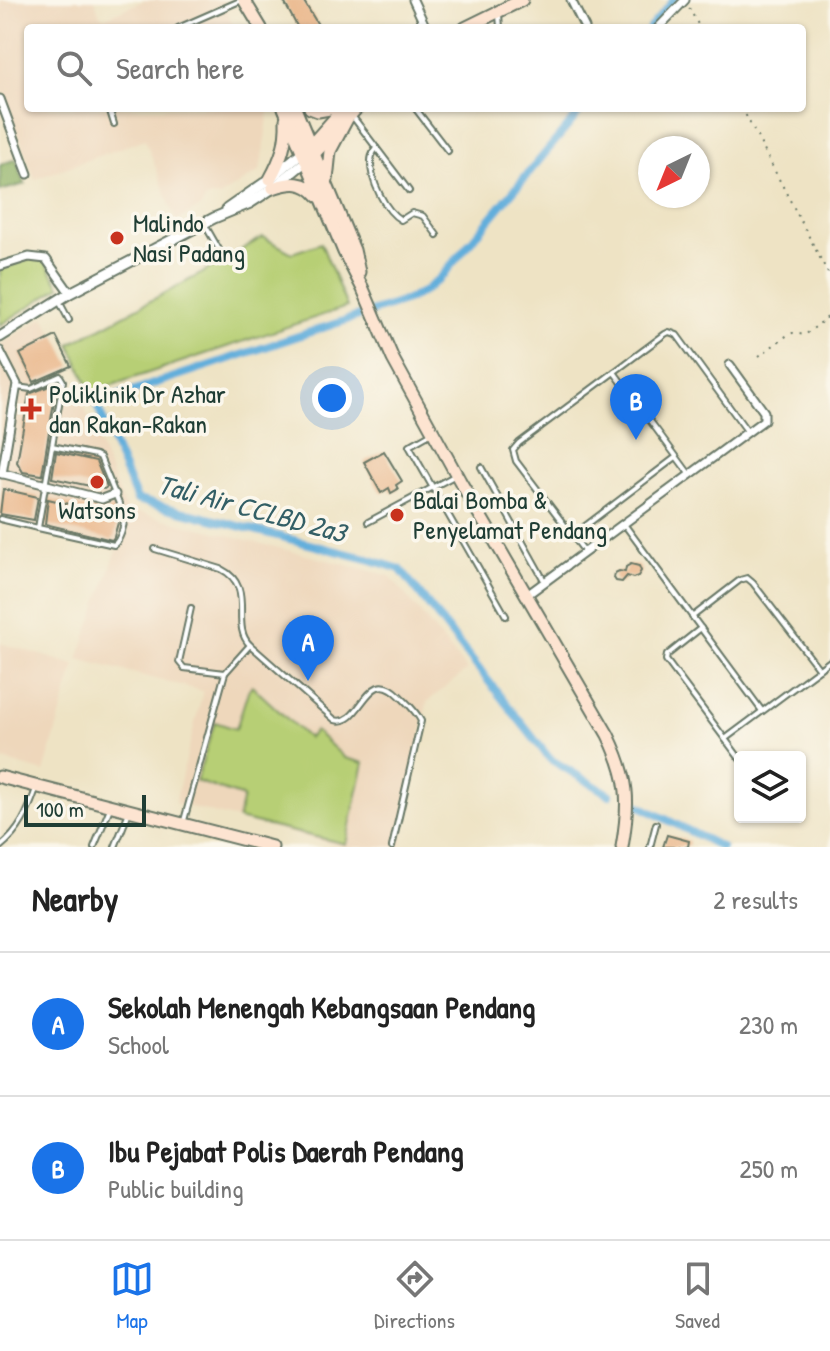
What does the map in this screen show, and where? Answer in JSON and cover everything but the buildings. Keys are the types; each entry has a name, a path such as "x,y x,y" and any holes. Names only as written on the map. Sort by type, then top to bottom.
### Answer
{"main road":[{"path":"473,24 522,0"},
{"path":"244,2 251,24"},
{"path":"244,2 258,24"},
{"path":"288,112 283,152 271,184 299,183 307,186 315,191 327,211"},
{"path":"289,112 327,186 354,250 364,293"},
{"path":"308,153 350,113"},
{"path":"327,186 330,151 350,113"},
{"path":"308,153 327,211 393,359 620,761 627,805 622,847"},
{"path":"0,777 272,847"}],"street":[{"path":"413,0 424,24"},
{"path":"571,0 583,24"},
{"path":"662,24 684,0"},
{"path":"0,99 28,174"},
{"path":"0,337 70,293 214,218 241,198 271,184 308,153"},
{"path":"0,266 29,257 46,259 70,293"},
{"path":"0,351 17,387 1,474 102,499 115,494"},
{"path":"527,595 762,422 765,414 730,365"}],"lane":[{"path":"188,24 244,2"},
{"path":"498,12 500,24"},
{"path":"110,112 114,124"},
{"path":"418,112 448,151"},
{"path":"350,113 409,191"},
{"path":"376,148 371,160 374,177 394,216 401,220 412,213 420,215 437,235"},
{"path":"204,223 221,253"},
{"path":"58,300 69,320"},
{"path":"585,552 516,461 513,450 665,334 673,332 679,338 748,432"},
{"path":"614,372 690,475"},
{"path":"17,387 29,389 58,377 63,379 38,528"},
{"path":"434,432 409,446 506,616"},
{"path":"0,519 115,545 125,519 102,461 98,456 52,446"},
{"path":"572,536 676,457"},
{"path":"481,467 545,582"},
{"path":"368,522 457,474"},
{"path":"624,524 762,711"},
{"path":"155,549 231,574 237,581 242,636 335,720 347,720 374,688 381,686 394,690 417,715 421,721 392,847"},
{"path":"692,617 740,580 747,578 819,669"},
{"path":"191,608 179,662 181,666 225,673"},
{"path":"701,628 667,655 666,660 734,751"},
{"path":"183,824 225,673 250,645"},
{"path":"725,739 830,661"},
{"path":"0,847 25,820 37,787"},
{"path":"94,847 111,806"},
{"path":"115,847 130,810"},
{"path":"650,847 656,824"}],"path":[{"path":"684,0 698,24"},
{"path":"744,112 830,277"},
{"path":"759,356 789,334 805,335 830,315"}],"shaded area":[{"path":"0,0 95,0 99,14 104,18 145,0 223,0 232,24 24,24 24,112 269,112 260,171 219,197 210,197 201,207 176,221 145,139 35,179 0,86"},
{"path":"44,317 71,366 66,396 81,399 129,518 132,511 390,576 467,670 427,702 401,847 344,847 175,803 203,691 78,659 117,550 0,523 0,345"},
{"path":"0,643 75,665 44,772 0,759"}],"green space":[{"path":"16,159 25,184 0,191 0,165"},
{"path":"263,237 292,253 321,243 347,307 91,392 70,344"},
{"path":"31,259 45,261 60,287 0,325 0,269"},
{"path":"252,686 308,738 315,731 345,758 364,763 346,844 238,819 243,797 196,781 215,722 236,729"}],"waterway":[{"name":"Tali Air CCLBD 2a3","path":"653,24 674,0"},
{"name":"Tali Air CCLBD 2a3","path":"580,112 443,275 426,290 407,300 96,403 137,500 400,569 550,759 610,795"},
{"path":"636,804 721,847"}],"place":[{"name":"Malindo Nasi Padang","path":"117,238"},
{"name":"Poliklinik Dr Azhar dan Rakan-Rakan","path":"31,409"},
{"name":"Ibu Pejabat Polis Daerah Pendang","path":"636,440"},
{"name":"Watsons","path":"97,482"},
{"name":"Balai Bomba & Penyelamat Pendang","path":"397,515"},
{"name":"Sekolah Menengah Kebangsaan Pendang","path":"308,681"}]}
